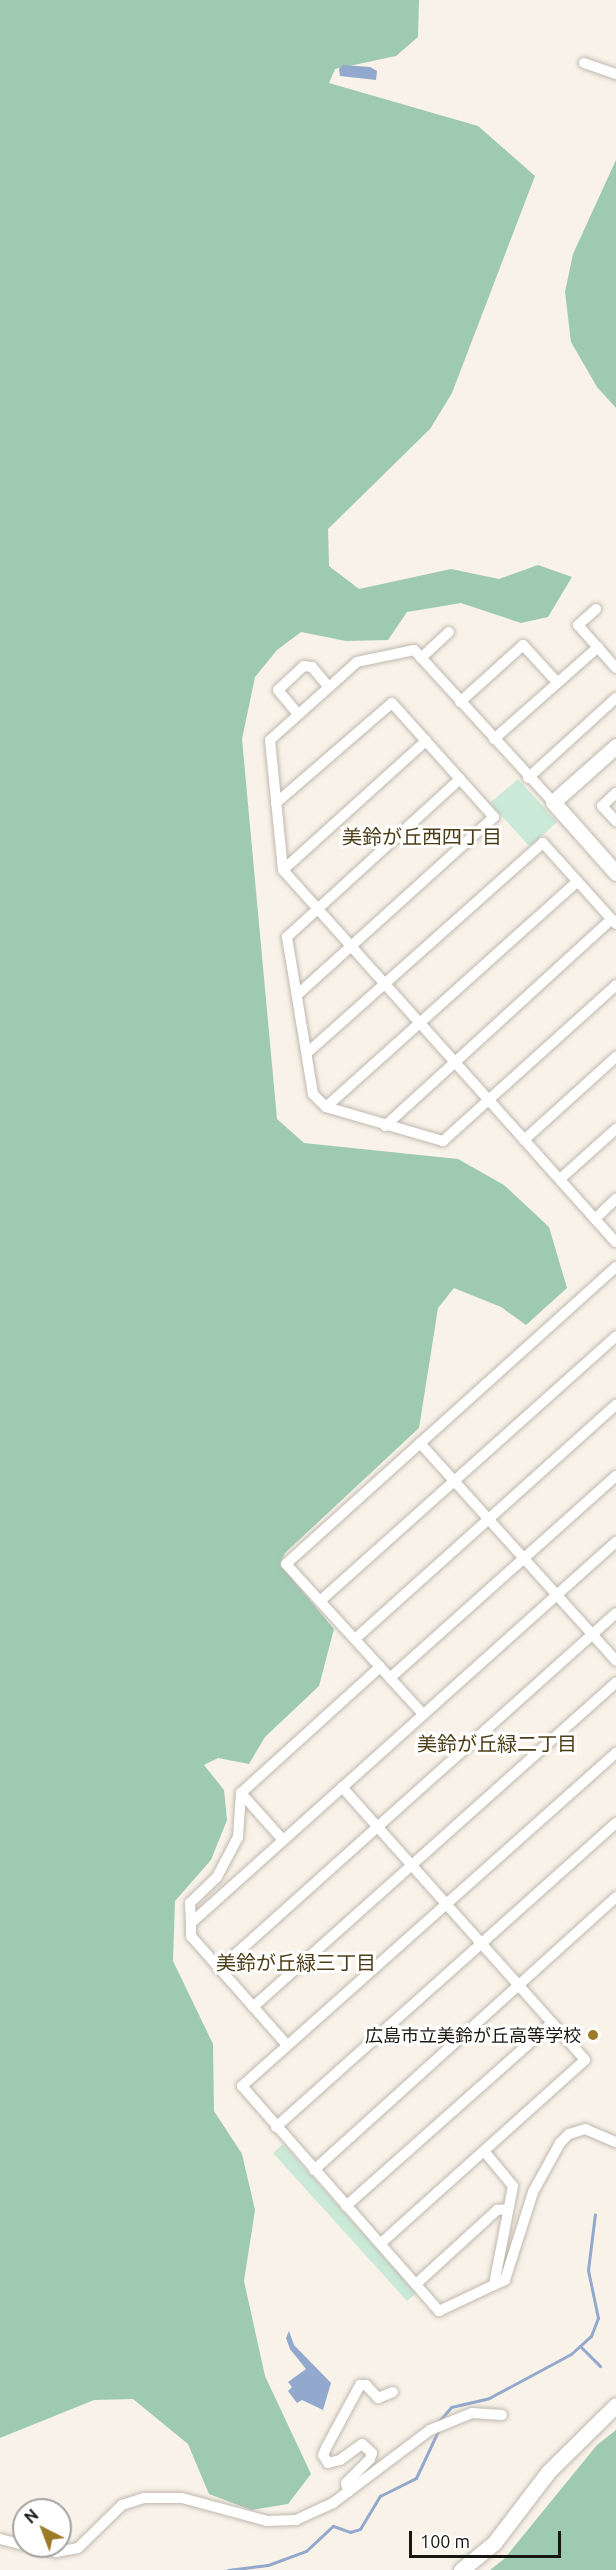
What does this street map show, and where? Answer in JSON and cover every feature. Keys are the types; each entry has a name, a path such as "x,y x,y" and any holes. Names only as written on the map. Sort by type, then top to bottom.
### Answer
{"street":[{"path":"584,63 616,74"},
{"path":"596,609 578,625 616,668"},
{"path":"421,658 449,632"},
{"path":"460,702 523,645 556,682"},
{"path":"494,739 597,647"},
{"path":"616,873 414,650 357,662 270,740 283,870 616,1242"},
{"path":"298,714 278,690 304,666 312,667 329,687"},
{"path":"528,778 616,698"},
{"path":"276,803 392,703 494,818 298,994"},
{"path":"283,870 426,741"},
{"path":"553,802 616,746"},
{"path":"460,779 287,937 314,1094 326,1107 443,1141 616,985"},
{"path":"616,793 602,806 616,822"},
{"path":"307,1053 543,843 614,922 454,1061 385,1126"},
{"path":"326,1107 578,881"},
{"path":"524,1140 616,1057"},
{"path":"560,1179 616,1129"},
{"path":"595,1219 616,1199"},
{"path":"423,1714 286,1564 616,1267"},
{"path":"320,1601 616,1336"},
{"path":"355,1639 616,1405"},
{"path":"420,1443 616,1661"},
{"path":"390,1678 616,1476"},
{"path":"191,1923 616,1542"},
{"path":"219,1969 616,1613"},
{"path":"287,2045 191,1936 190,1903 217,1877 238,1838 241,1792 380,1667"},
{"path":"253,2007 616,1683"},
{"path":"616,1753 242,2086 440,2311 505,2280 533,2192 560,2144 569,2134 585,2129 616,2142"},
{"path":"342,1786 585,2060 380,2244"},
{"path":"241,1792 283,1840"},
{"path":"276,2127 616,1823"},
{"path":"314,2170 616,1897"},
{"path":"346,2206 552,2023"},
{"path":"484,2151 513,2186 494,2285"},
{"path":"416,2284 497,2210 508,2209"},
{"path":"348,2492 346,2482 370,2459 372,2453 362,2444 340,2460 328,2463 323,2455 326,2448 360,2385 366,2385 378,2398 393,2392"},
{"path":"461,2570 494,2544 548,2472 616,2405"},
{"path":"72,2549 78,2548 117,2509 144,2498 182,2498 281,2522 323,2510 430,2430 471,2413 502,2415"}],"green space":[{"path":"0,0 419,0 418,37 396,56 335,69 329,83 478,126 535,176 452,393 430,429 328,529 329,566 359,589 451,569 499,579 538,565 572,577 548,617 521,623 461,603 407,612 388,640 346,641 301,632 277,650 255,677 242,739 277,1119 304,1143 458,1159 504,1185 549,1227 567,1288 526,1325 501,1307 454,1288 438,1308 419,1428 285,1553 280,1564 334,1629 319,1686 265,1737 249,1764 218,1758 204,1765 224,1790 227,1820 211,1860 175,1901 173,1961 213,2044 214,2111 242,2154 255,2210 244,2281 265,2376 311,2474 288,2504 251,2510 209,2494 188,2444 133,2399 94,2400 0,2438"},
{"path":"616,160 616,408 597,387 571,342 565,292 573,254"},
{"path":"518,779 557,822 530,847 490,803"},
{"path":"283,2144 416,2293 407,2301 273,2153"},
{"path":"616,2430 616,2570 490,2570 504,2559 597,2445"}],"water":[{"path":"343,65 370,67 377,71 376,80 340,76 339,69"},
{"path":"289,2331 294,2345 331,2383 323,2410 302,2400 297,2403 288,2391 292,2387 288,2382 306,2369 290,2349 286,2338"}],"waterway":[{"path":"439,2421 451,2407 489,2398 571,2354 591,2336 598,2318 588,2270 595,2214"},
{"path":"581,2347 600,2366"},
{"path":"228,2570 268,2565 306,2551 333,2526 350,2532 360,2529 380,2496 416,2478 438,2431"}],"place":[{"name":"広島市立美鈴が丘高等学校","path":"593,2035"}],"district":[{"name":"美鈴が丘西四丁目","path":"422,836"},
{"name":"美鈴が丘緑二丁目","path":"497,1743"},
{"name":"美鈴が丘緑三丁目","path":"296,1962"}]}
